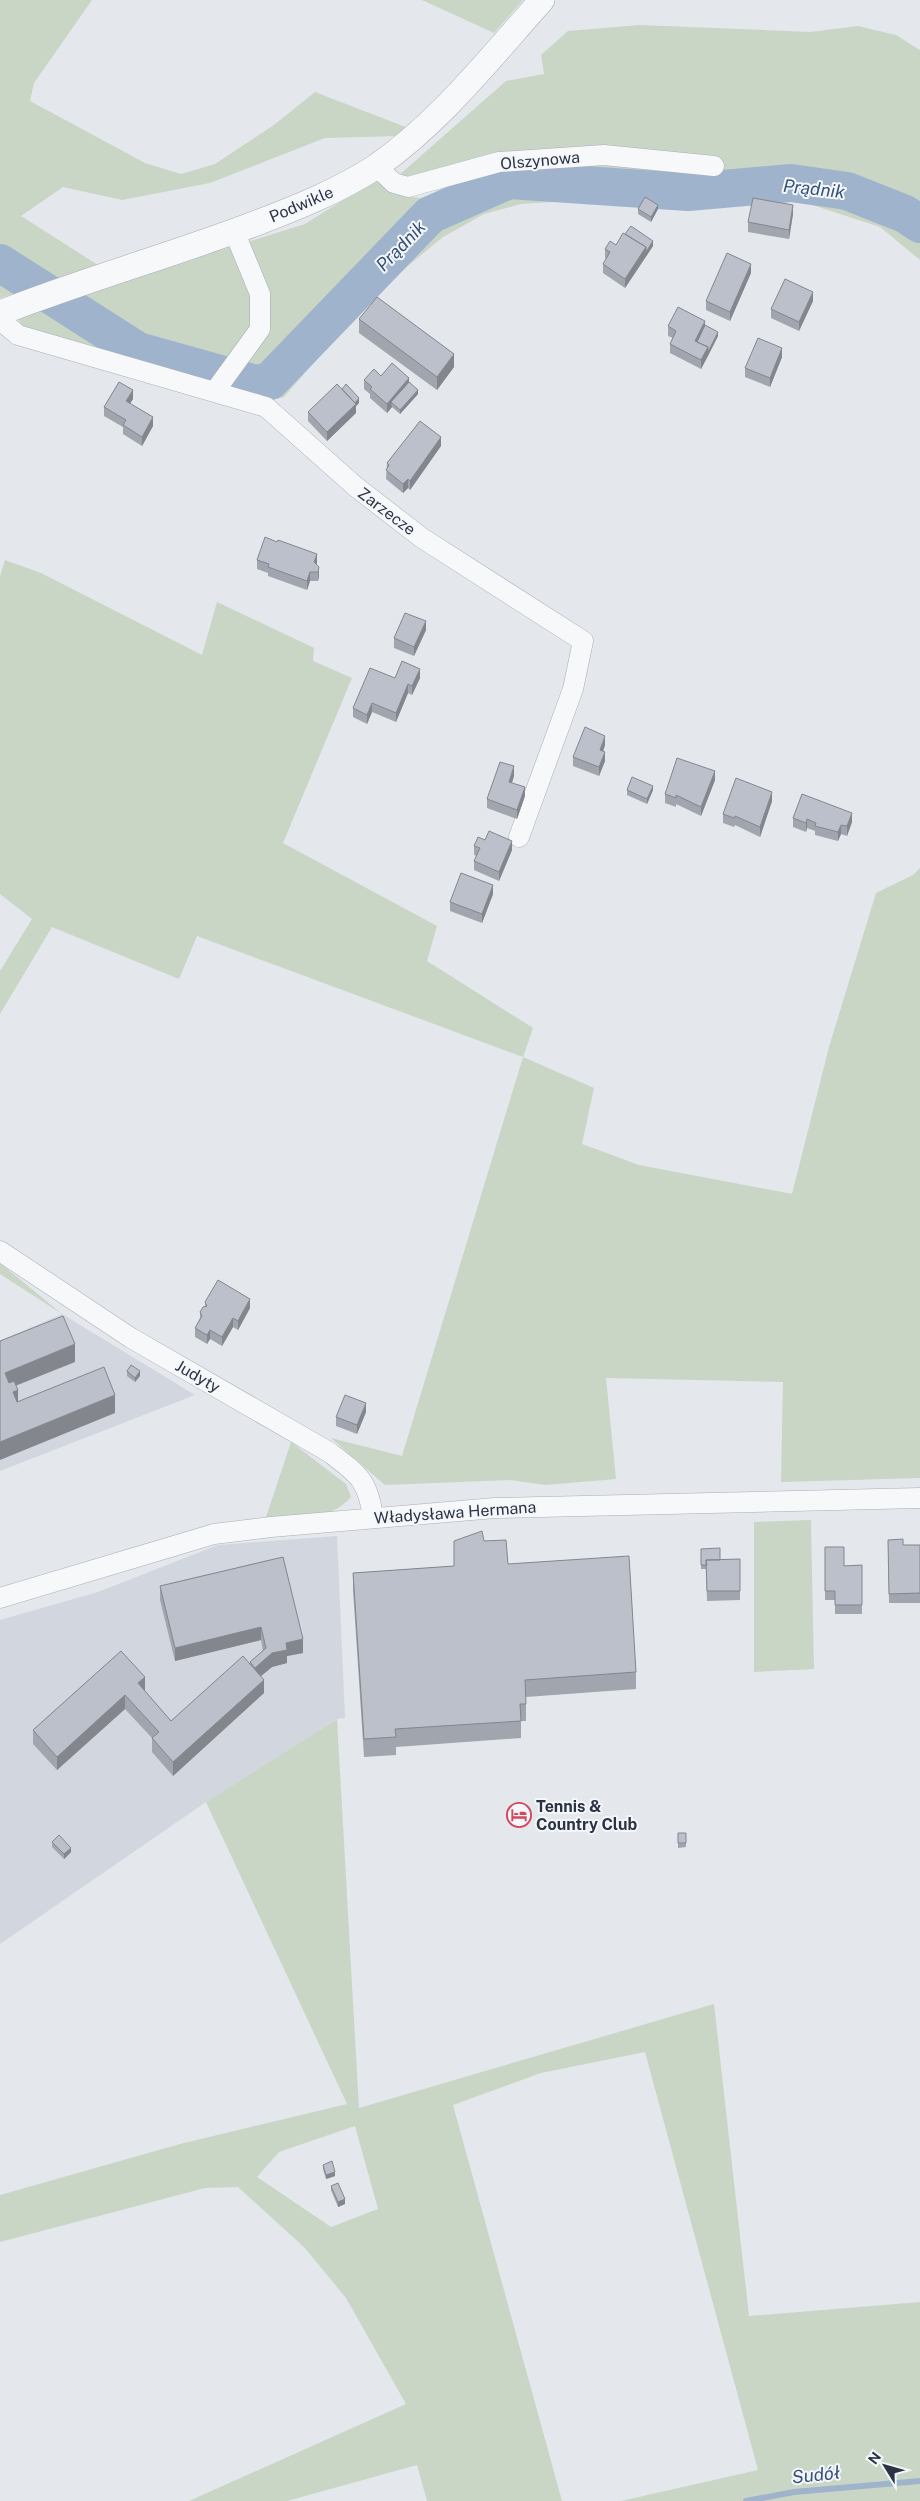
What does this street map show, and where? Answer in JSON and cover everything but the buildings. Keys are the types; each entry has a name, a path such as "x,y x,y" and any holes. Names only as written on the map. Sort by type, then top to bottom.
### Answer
{"street":[{"name":"Podwikle","path":"4,314 80,284 234,231 302,205 376,166 441,112 542,0"},
{"name":"Olszynowa","path":"376,166 394,183 408,187 500,162 604,154 714,166"},
{"path":"216,390 260,329 260,294 234,231"},
{"name":"Zarzecze","path":"4,314 18,335 216,390 266,407 356,487 422,538 583,641 573,689 519,836"},
{"name":"Judyty","path":"0,1251 131,1338 329,1452 350,1468 366,1486 370,1496 373,1517"},
{"name":"Władysława Hermana","path":"0,1598 214,1534 373,1517 522,1507 920,1498"}],"shaded area":[{"path":"62,1314 195,1395 0,1471 0,1341"},
{"path":"337,1536 345,1718 337,1719 206,1802 0,1944 0,1620 98,1592 218,1545"}],"green space":[{"path":"0,0 92,0 34,83 30,101 145,163 181,174 215,164 274,125 315,92 408,128 398,136 325,138 210,183 122,200 63,187 21,216 101,267 0,298"},
{"path":"422,0 523,0 494,33"},
{"path":"639,25 810,32 858,26 896,35 920,50 920,260 880,227 791,198 716,198 716,156 615,149 417,180 398,176 506,81 544,74 541,55 568,31"},
{"path":"579,165 669,167 694,185 695,199 632,197 521,204 484,214 443,237 375,293 284,397 268,401 24,330 18,319 93,290 305,224 377,179 407,196 421,198 511,173"},
{"path":"5,560 41,573 202,655 217,602 314,648 313,661 352,678 283,843 437,926 427,961 533,1028 523,1057 197,936 179,979 52,927 0,1014 0,971 32,919 0,894 0,576"},
{"path":"920,868 920,1478 781,1482 783,1382 606,1378 616,1479 546,1485 510,1480 385,1485 331,1438 402,1456 523,1057 594,1088 582,1144 639,1165 792,1194 829,1047 876,893 913,875"},
{"path":"0,1263 62,1314 0,1274"},
{"path":"291,1442 346,1484 351,1497 333,1511 322,1515 265,1520"},
{"path":"811,1520 814,1669 754,1672 754,1522"},
{"path":"337,1719 359,2108 714,2004 749,2316 920,2302 920,2501 621,2501 758,2470 645,2052 541,2073 453,2105 562,2501 427,2501 417,2465 287,2501 189,2501 406,2404 346,2298 305,2248 238,2187 205,2188 0,2242 0,2195 180,2144 347,2104 206,1802","holes":["355,2126 378,2209 331,2227 257,2177 279,2152"]}],"waterway":[{"name":"Prądnik","path":"0,263 138,351 256,384 270,381 430,215 509,180 688,192 791,183 847,191 905,214 920,224"},
{"name":"Sudół","path":"746,2501 794,2492 920,2481"}],"place":[{"name":"Tennis & Country Club","path":"519,1815"}]}
